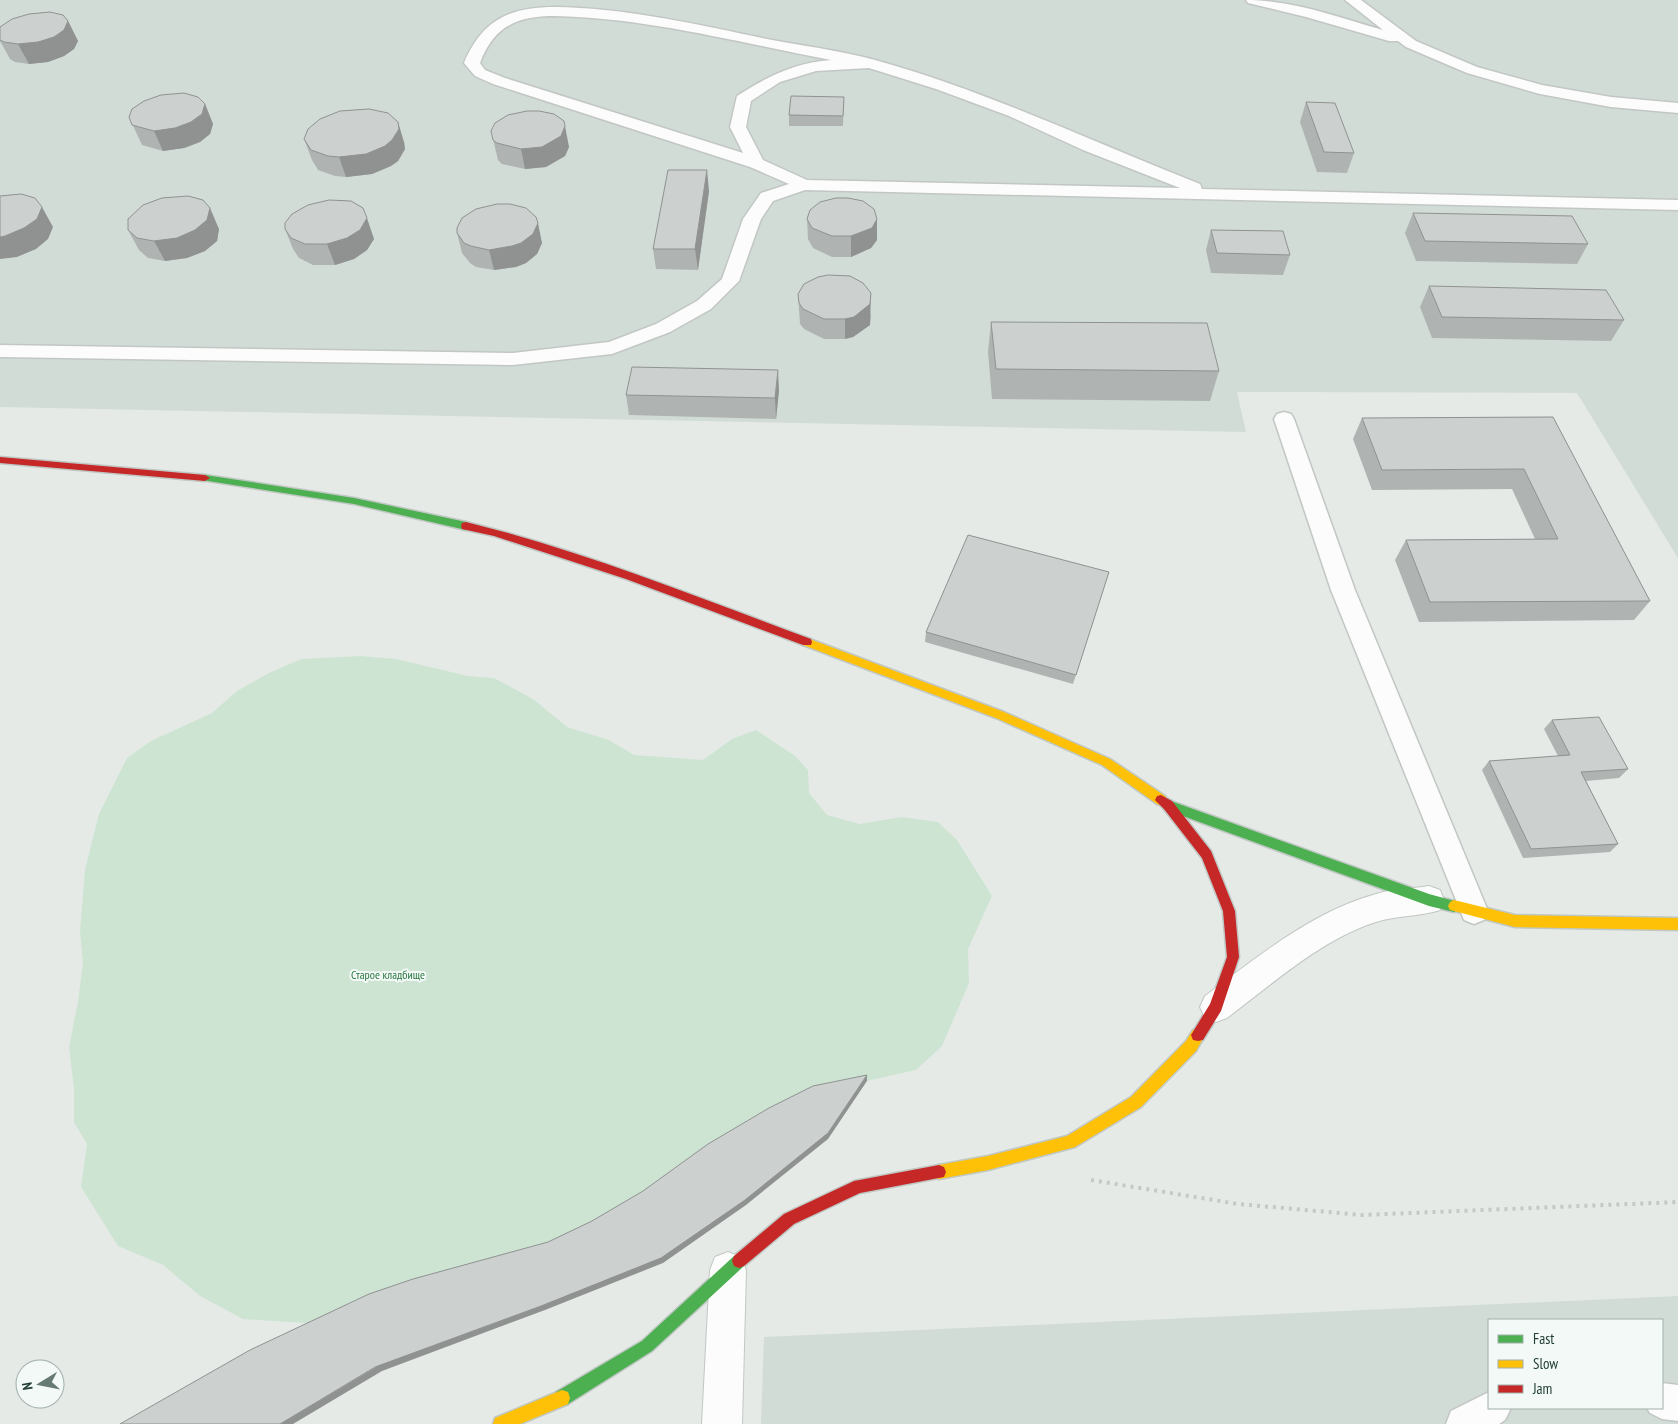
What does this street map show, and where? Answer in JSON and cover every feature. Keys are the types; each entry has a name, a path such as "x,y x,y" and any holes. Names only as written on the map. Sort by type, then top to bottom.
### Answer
{"street":[{"path":"0,460 210,478 354,500 495,533 630,576 1000,715 1106,762 1168,805 1429,900 1515,921 1678,924"},
{"path":"501,1424 559,1400 647,1346 728,1270 789,1219 859,1186 988,1163 1070,1142 1136,1102 1192,1046 1216,1007 1233,957 1229,911 1207,855 1168,805"},
{"path":"1216,1007 1296,949 1326,931 1370,910 1429,900"},
{"path":"722,1424 728,1270"}],"lane":[{"path":"1254,0 1310,13 1411,44 1472,70 1540,89 1611,102 1678,108"},
{"path":"1352,0 1411,44"},
{"path":"804,184 756,163 499,81 480,73 472,63 476,50 497,26 509,18 542,11 597,13 690,26 870,63 942,86 1015,113 1089,146 1210,194"},
{"path":"756,163 738,127 743,100 774,79 815,66 870,63"},
{"path":"0,351 513,359 612,348 663,328 704,305 730,281 752,219 767,197 804,184 1678,205"},
{"path":"1284,419 1343,590 1474,911"},
{"path":"1663,1401 1678,1403"},
{"path":"1464,1424 1491,1409"}],"path":[{"path":"1084,1179 1238,1204 1362,1214 1678,1202"}],"shaded area":[{"path":"0,0 1678,0 1678,558 1577,393 1237,392 1246,432 0,407"},
{"path":"1678,1296 1678,1424 761,1424 764,1337"}],"green space":[{"name":"Старое кладбище","path":"360,656 396,659 468,676 494,678 533,699 567,727 609,740 634,755 703,760 732,739 756,730 795,756 808,770 809,793 827,815 860,824 901,817 938,822 957,840 992,896 968,949 969,983 942,1046 916,1070 813,1093 595,1227 323,1324 243,1319 200,1296 163,1265 118,1246 81,1187 87,1144 74,1122 74,1088 69,1047 78,1002 83,962 80,932 85,870 99,814 127,758 151,741 212,713 237,691 269,673 301,659"}],"building":[{"path":"50,12 63,15 68,21 64,30 54,37 38,42 18,44 0,40 0,27 12,19 29,14"},
{"path":"184,93 198,97 205,104 202,114 191,122 175,128 154,131 132,125 129,117 132,109 144,101 161,95"},
{"path":"791,96 844,97 843,116 789,115"},
{"path":"1306,102 1335,103 1354,153 1324,152"},
{"path":"369,109 388,113 398,122 399,129 392,140 385,146 366,154 339,157 328,156 311,150 304,139 308,129 320,119 340,111"},
{"path":"527,111 554,114 564,121 565,126 561,136 542,147 521,149 497,143 493,140 491,131 495,123 508,115"},
{"path":"668,170 707,170 695,249 653,249"},
{"path":"21,194 35,198 42,207 37,219 24,228 0,237 0,196"},
{"path":"188,196 203,200 210,208 207,220 195,230 177,238 154,241 137,238 128,230 128,219 143,205 162,198"},
{"path":"836,198 863,201 874,209 877,219 872,228 851,236 832,236 812,228 807,219 810,210 820,202"},
{"path":"329,200 351,201 363,208 367,218 360,230 347,238 327,244 305,244 291,238 285,229 285,223 292,214 308,205"},
{"path":"497,204 510,204 526,208 536,217 538,223 533,234 521,243 489,250 464,243 457,233 457,228 462,218 476,209"},
{"path":"1413,213 1572,216 1588,244 1425,241"},
{"path":"1211,230 1283,231 1290,255 1217,253"},
{"path":"828,275 850,276 863,283 871,293 870,304 854,317 845,319 824,319 803,309 799,303 798,294 804,284 818,277"},
{"path":"1429,286 1606,290 1624,320 1442,317"},
{"path":"991,322 1207,323 1219,371 996,369"},
{"path":"632,367 778,370 775,398 626,395"},
{"path":"1553,417 1650,601 1430,602 1406,540 1558,539 1524,469 1382,470 1362,418"},
{"path":"968,535 1109,572 1076,675 926,632"},
{"path":"1599,717 1628,769 1581,772 1618,844 1531,849 1489,761 1570,755 1552,720"},
{"path":"867,1075 828,1133 745,1200 661,1258 541,1306 375,1367 280,1424 120,1424 250,1350 369,1294 413,1279 548,1242 592,1221 643,1191 708,1144 769,1108 813,1086"}],"traffic: fast":[{"path":"205,478 354,501 466,526"},
{"path":"1168,805 1429,900 1454,906"},
{"path":"562,1398 647,1346 739,1261"}],"traffic: slow":[{"path":"807,642 1000,715 1106,762 1161,800"},
{"path":"1454,906 1515,921 1678,924"},
{"path":"939,1172 988,1163 1070,1142 1136,1102 1191,1046 1198,1035"},
{"path":"501,1424 562,1398"}],"traffic: jam":[{"path":"0,460 205,478"},
{"path":"466,526 495,533 630,576 807,642"},
{"path":"1161,800 1168,805 1207,855 1229,911 1233,957 1216,1007 1198,1035"},
{"path":"739,1261 789,1219 859,1186 939,1172"}]}
